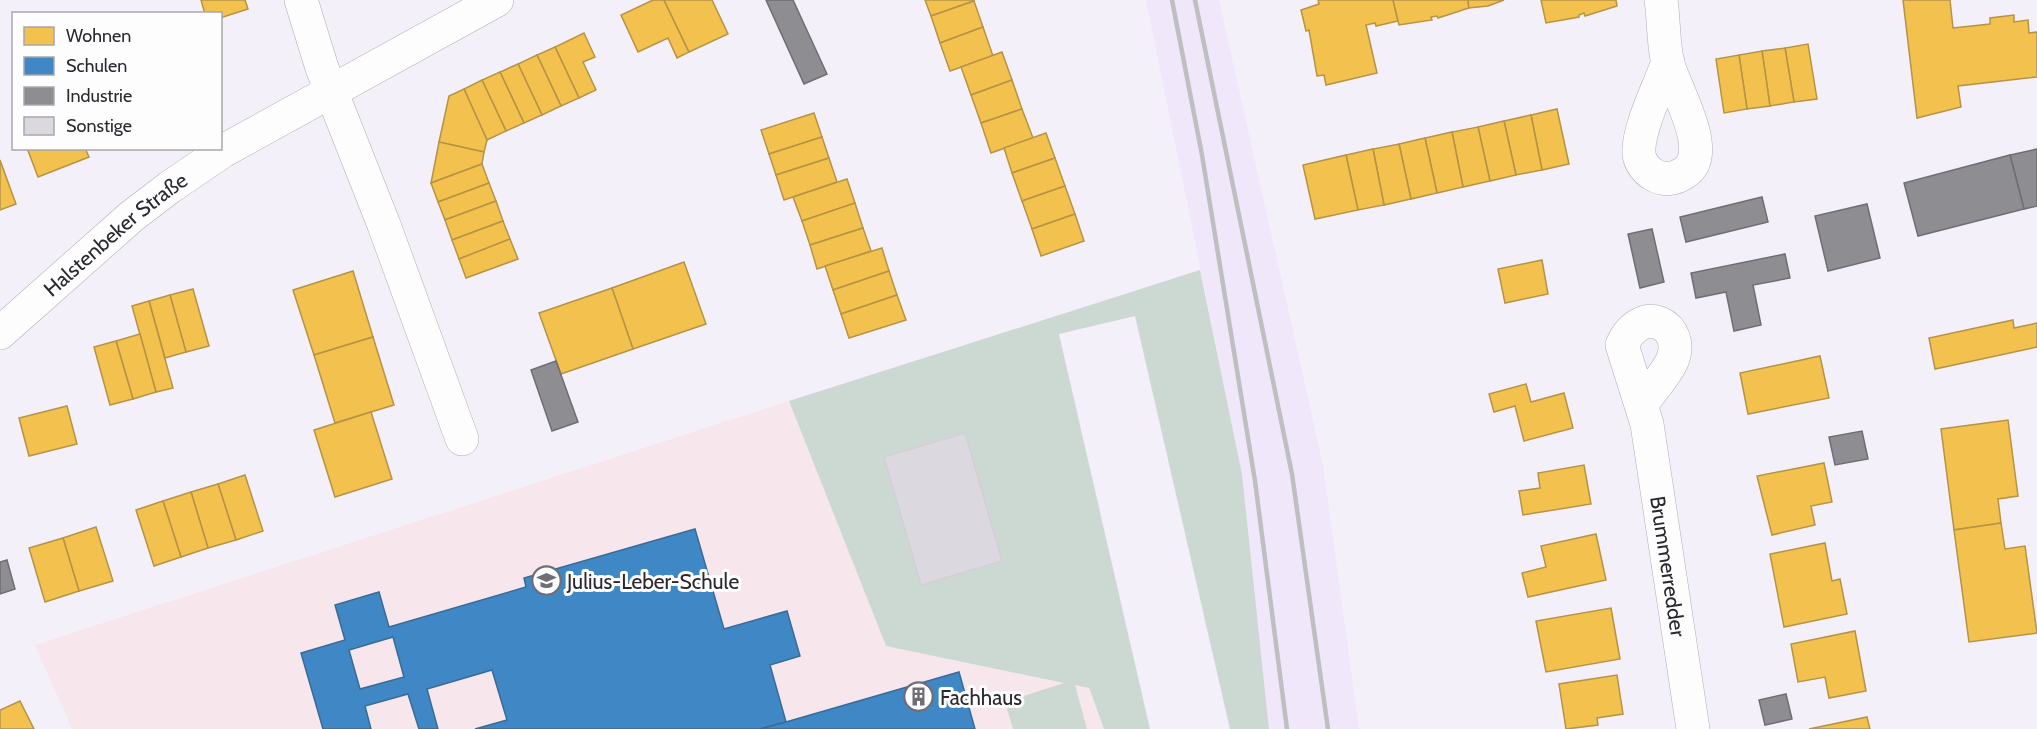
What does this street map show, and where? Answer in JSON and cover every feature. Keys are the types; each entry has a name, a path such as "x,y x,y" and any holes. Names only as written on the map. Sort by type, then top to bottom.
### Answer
{"street":[{"path":"301,0 331,91 384,225 462,439"},
{"name":"Halstenbeker Straße","path":"0,333 132,216 223,151 497,0"},
{"path":"1661,0 1668,62"},
{"name":"Brummerredder","path":"1642,404 1693,729"}],"shaded area":[{"path":"1146,0 1219,0 1323,465 1359,729 1269,729 1242,474"},
{"path":"1200,270 1242,474 1269,729 1230,729 1135,316 1059,334 1150,729 1104,729 1089,688 1075,685 1087,729 1013,729 1005,702 1064,683 886,646 789,401"},
{"name":"Julius-Leber-Schule","path":"789,401 886,646 1088,688 1104,729 72,729 35,645"}],"building: Wohnen":[{"path":"201,0 245,0 248,9 222,17 222,12 204,12"},
{"path":"653,0 664,0 689,52 677,58 668,38 638,52 621,15"},
{"path":"664,0 712,0 728,34 689,52"},
{"path":"925,0 973,0 974,1 931,16"},
{"path":"1318,0 1393,0 1398,21 1376,26 1375,23 1366,25 1377,73 1326,85 1324,75 1317,76 1309,30 1306,31 1301,10 1319,4"},
{"path":"1393,0 1468,0 1469,8 1438,18 1437,16 1431,17 1432,20 1399,25"},
{"path":"1468,0 1504,0 1488,6 1469,8"},
{"path":"1541,0 1616,0 1617,6 1585,16 1584,13 1579,17 1546,23"},
{"path":"1903,0 1950,0 1953,28 1990,24 1990,18 2014,15 2014,22 2028,20 2029,33 2037,32 2037,77 1958,86 1961,107 1917,118"},
{"path":"974,1 983,27 940,43 931,16"},
{"path":"983,27 993,56 950,71 940,43"},
{"path":"584,33 595,57 583,62 596,90 579,98 555,47"},
{"path":"1808,44 1817,99 1794,102 1785,48"},
{"path":"555,47 579,98 561,106 537,55"},
{"path":"1785,48 1794,102 1770,106 1762,51"},
{"path":"1762,51 1770,106 1747,109 1739,55"},
{"path":"1002,52 1012,80 971,95 961,67"},
{"path":"537,55 561,106 542,115 518,64"},
{"path":"1739,55 1747,109 1724,113 1716,59"},
{"path":"518,64 542,115 524,123 500,72"},
{"path":"500,72 524,123 506,131 482,80"},
{"path":"482,80 506,131 487,140 464,89"},
{"path":"1012,80 1022,109 981,123 971,95"},
{"path":"464,89 487,140 484,152 439,142 449,96"},
{"path":"1022,109 1033,138 991,153 981,123"},
{"path":"1557,109 1569,164 1542,170 1531,115"},
{"path":"814,113 822,137 769,154 761,130"},
{"path":"1531,115 1542,170 1516,175 1504,121"},
{"path":"1504,121 1516,175 1490,181 1478,127"},
{"path":"1478,127 1490,181 1463,187 1452,132"},
{"path":"1452,132 1463,187 1437,193 1425,138"},
{"path":"1046,133 1055,158 1012,173 1004,148"},
{"path":"822,137 829,158 776,175 769,154"},
{"path":"1425,138 1437,193 1411,199 1399,144"},
{"path":"439,142 484,152 482,164 431,183"},
{"path":"1399,144 1411,199 1384,205 1373,149"},
{"path":"1373,149 1384,205 1358,210 1346,155"},
{"path":"28,150 86,150 89,157 38,177"},
{"path":"1346,155 1358,210 1315,219 1303,165"},
{"path":"829,158 837,182 784,200 776,175"},
{"path":"1055,158 1065,186 1022,201 1012,173"},
{"path":"0,160 16,204 0,210"},
{"path":"482,164 489,183 438,202 431,183"},
{"path":"847,179 855,203 802,221 793,197"},
{"path":"489,183 496,201 445,220 438,202"},
{"path":"1065,186 1075,214 1032,229 1022,201"},
{"path":"496,201 503,221 452,240 445,220"},
{"path":"855,203 863,228 810,245 802,221"},
{"path":"1075,214 1084,241 1041,256 1032,229"},
{"path":"503,221 510,239 459,259 452,240"},
{"path":"863,228 871,251 817,269 810,245"},
{"path":"510,239 518,259 466,278 459,259"},
{"path":"882,248 889,271 833,290 825,266"},
{"path":"1542,260 1548,294 1505,303 1498,269"},
{"path":"684,262 706,324 633,349 612,288"},
{"path":"353,271 373,337 314,355 293,290"},
{"path":"889,271 897,295 841,314 833,290"},
{"path":"612,288 633,349 561,374 539,313"},
{"path":"193,289 209,346 186,352 170,295"},
{"path":"170,295 186,352 165,358 149,301"},
{"path":"897,295 906,320 849,338 841,314"},
{"path":"149,301 173,388 156,392 132,306"},
{"path":"2013,320 2014,328 2037,323 2037,347 1935,369 1929,338"},
{"path":"140,334 156,392 133,399 116,341"},
{"path":"373,337 394,405 335,423 314,355"},
{"path":"116,341 133,399 110,405 94,347"},
{"path":"1820,356 1829,398 1748,414 1740,373"},
{"path":"1526,384 1531,402 1564,393 1573,428 1524,441 1515,406 1494,412 1489,394"},
{"path":"67,406 77,444 29,456 19,418"},
{"path":"371,412 392,479 335,497 314,430"},
{"path":"2008,420 2018,496 1998,499 2001,523 1954,530 1941,429"},
{"path":"1824,463 1832,502 1811,506 1815,525 1772,535 1757,476"},
{"path":"1584,465 1591,504 1523,515 1519,491 1540,488 1538,473"},
{"path":"245,475 263,531 236,540 218,484"},
{"path":"218,484 236,540 208,548 191,492"},
{"path":"191,492 208,548 181,557 163,501"},
{"path":"163,501 181,557 154,566 136,510"},
{"path":"2001,523 2005,549 2025,546 2037,633 1969,642 1954,530"},
{"path":"96,527 113,581 79,591 63,538"},
{"path":"1596,534 1606,580 1528,597 1522,573 1546,567 1541,546"},
{"path":"63,538 79,591 45,602 29,548"},
{"path":"1825,543 1832,581 1840,579 1847,614 1784,627 1770,554"},
{"path":"1611,608 1620,659 1546,672 1536,621"},
{"path":"1855,631 1866,691 1829,698 1825,677 1798,682 1791,644"},
{"path":"1617,675 1623,714 1597,718 1598,725 1566,729 1559,684"},
{"path":"20,701 34,729 0,729 0,710"},
{"path":"1867,717 1870,729 1809,729"}],"building: Schulen":[{"path":"695,529 724,629 787,611 800,656 770,665 786,722 760,729 475,729 507,720 492,670 427,689 438,729 419,729 408,694 365,706 371,729 323,729 301,653 345,640 335,605 379,592 389,627 526,587 524,578","holes":["393,637 404,677 360,689 349,650"]},
{"name":"Fachhaus","path":"959,672 975,729 760,729 786,722"}],"building: Industrie":[{"path":"766,0 793,0 827,74 804,84"},
{"path":"2037,149 2037,206 2024,209 2010,155"},
{"path":"2010,155 2024,209 1918,236 1904,183"},
{"path":"1762,197 1768,222 1686,242 1680,217"},
{"path":"1867,204 1880,258 1828,271 1815,216"},
{"path":"1652,229 1664,282 1640,288 1628,234"},
{"path":"1785,254 1790,278 1753,285 1761,325 1734,331 1726,292 1696,298 1691,273"},
{"path":"556,361 578,422 552,431 531,370"},
{"path":"1862,431 1868,459 1835,465 1829,437"},
{"path":"7,560 15,589 0,594 0,562"},
{"path":"1786,694 1792,719 1765,725 1759,700"}],"building: Sonstige":[{"path":"965,433 1002,561 921,585 884,457"}],"railway":[{"path":"1172,0 1202,155 1255,481 1287,729"},
{"path":"1195,0 1292,474 1328,729"}],"place":[{"name":"Julius-Leber-Schule","path":"546,581"},
{"name":"Fachhaus","path":"919,697"}]}
